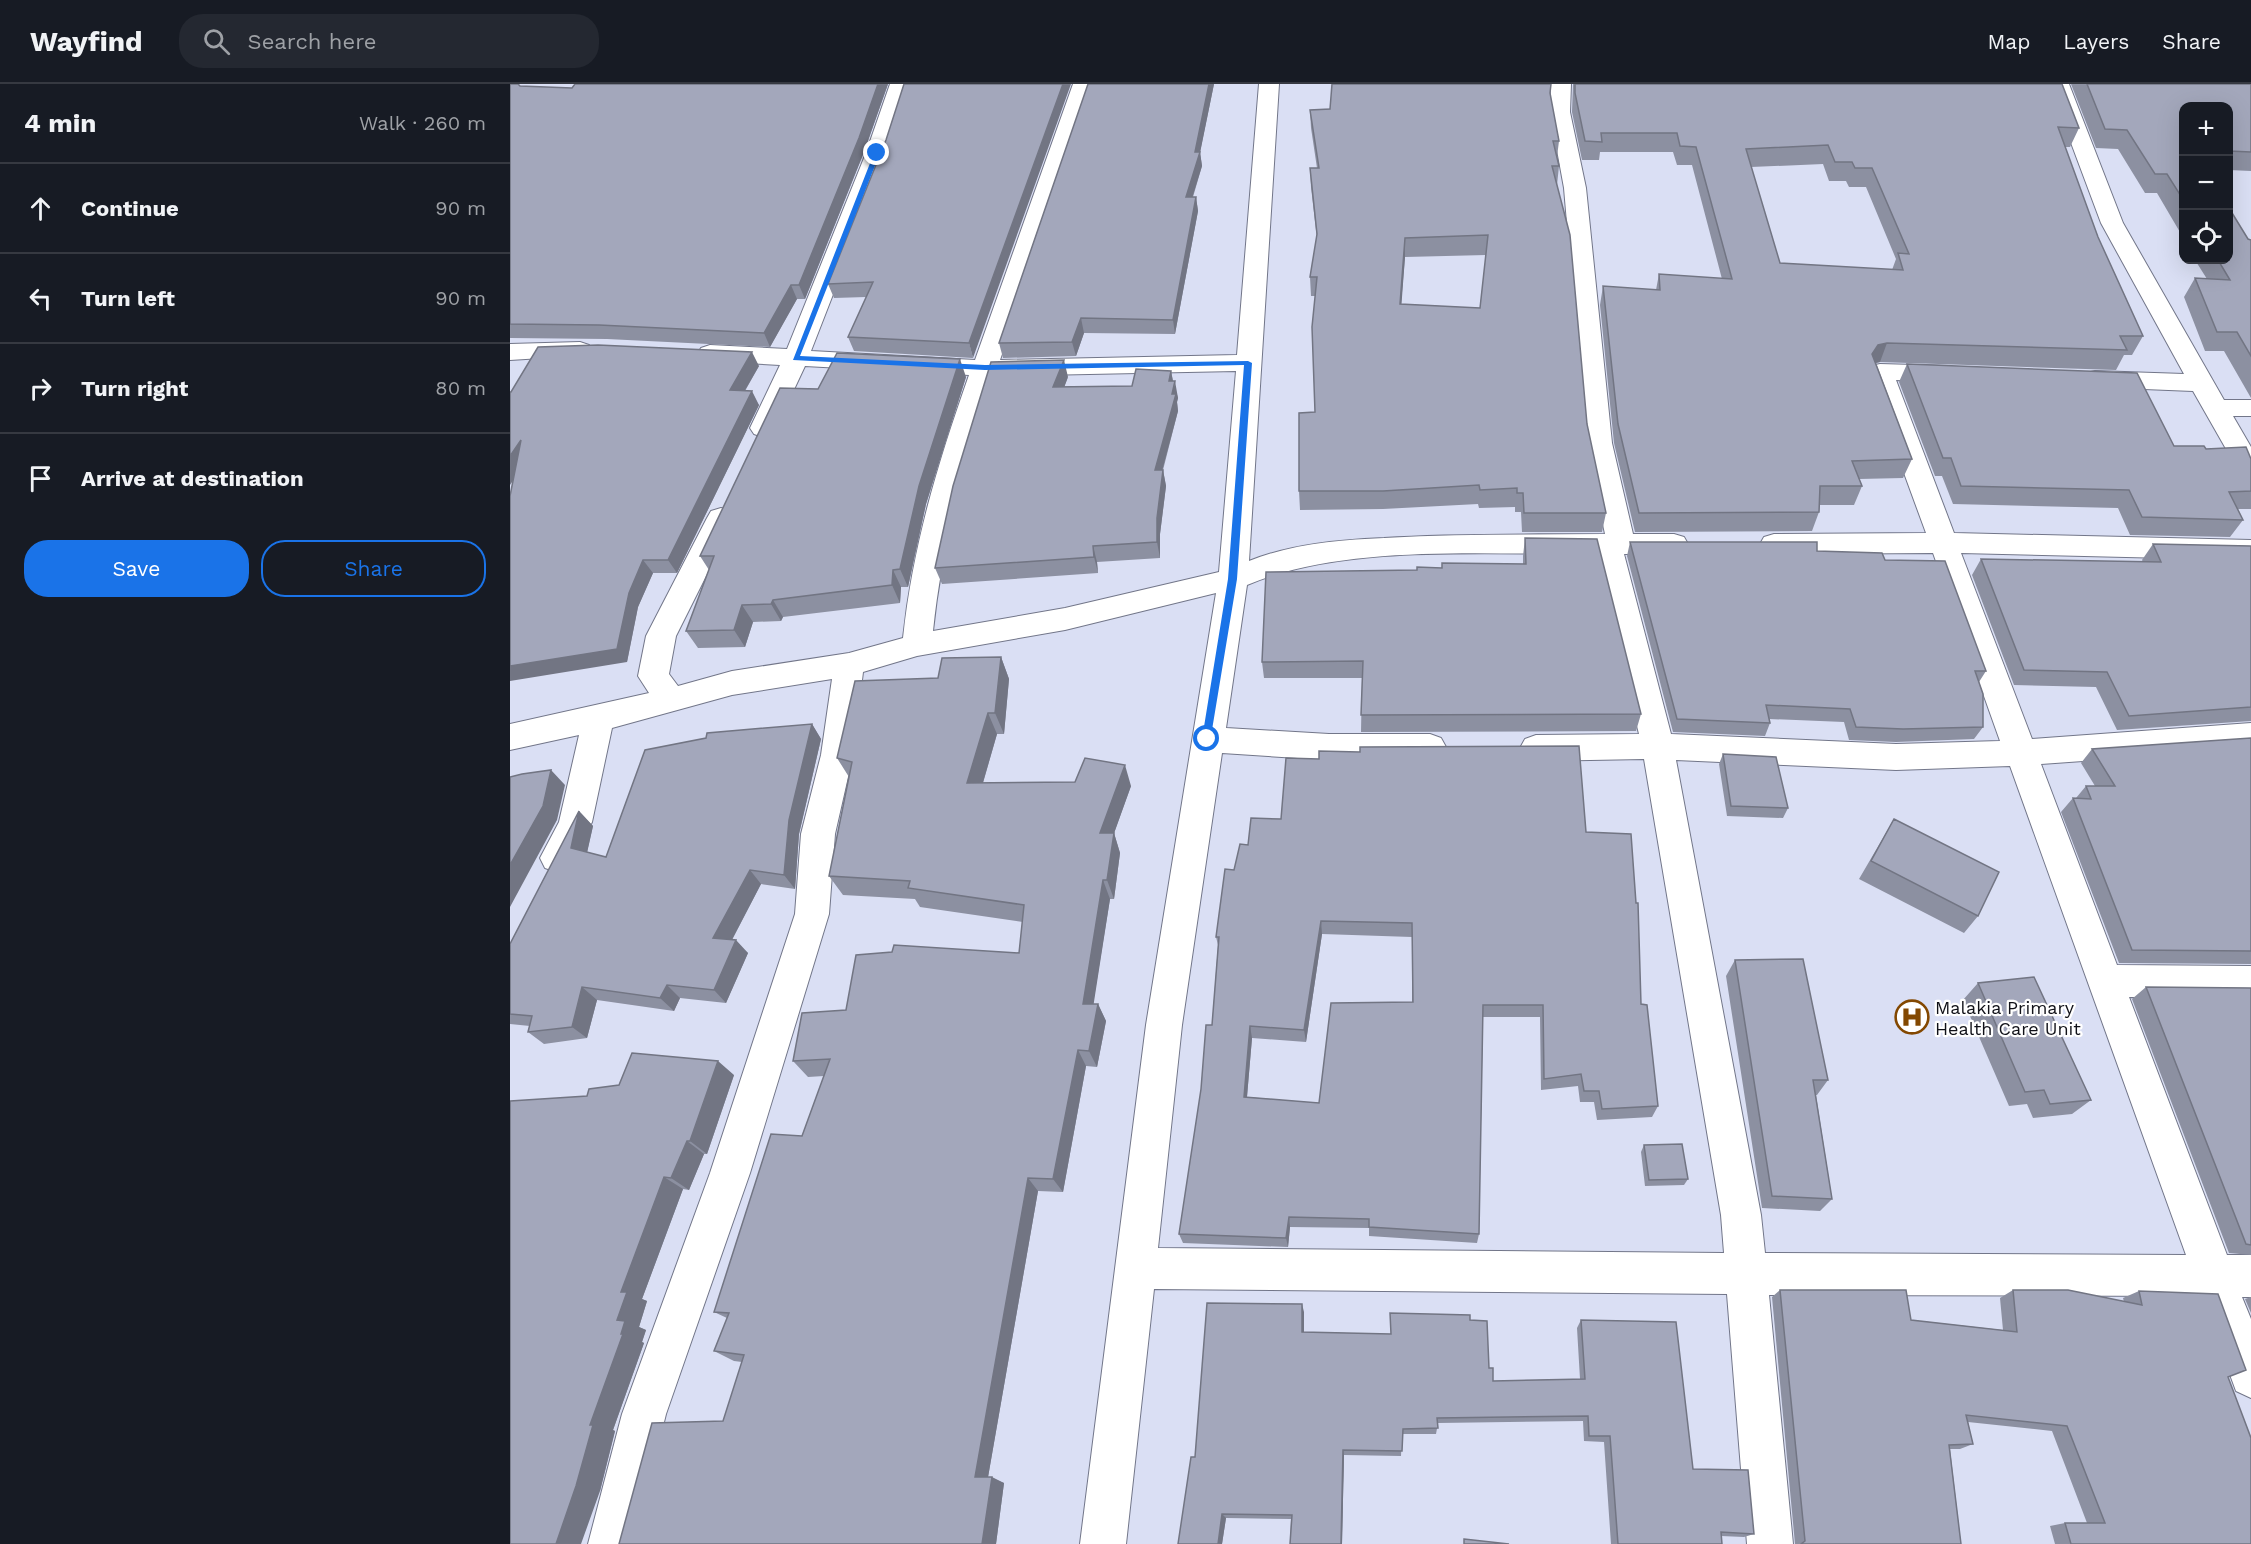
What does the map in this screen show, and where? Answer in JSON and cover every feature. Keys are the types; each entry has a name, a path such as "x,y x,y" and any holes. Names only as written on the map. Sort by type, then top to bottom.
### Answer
{"street":[{"path":"754,447 796,358 877,153 900,84"},
{"path":"917,645 923,584 934,521 951,464 1083,84"},
{"path":"1103,1544 1164,1024 1233,579 1269,84"},
{"path":"1561,84 1560,112 1575,188 1599,443 1614,544 1658,746 1741,1215 1770,1544"},
{"path":"2059,84 2112,223 2251,471"},
{"path":"510,352 607,349"},
{"path":"688,352 985,368 1248,363"},
{"path":"1976,375 1880,372 2104,981 2232,1276 2251,1376"},
{"path":"2071,379 2201,383"},
{"path":"2215,408 2251,408"},
{"path":"671,699 653,676 661,636 729,499"},
{"path":"1752,544 1941,543 2251,550"},
{"path":"510,737 597,719 732,683 849,665 917,645 1065,619 1233,579 1269,564 1347,550 1431,545 1704,544"},
{"path":"611,1544 644,1414 730,1173 812,914 818,834 837,755 849,665"},
{"path":"543,885 575,822 597,719"},
{"path":"1502,748 1658,746 1896,757 2020,753 2251,736"},
{"path":"1207,739 1329,747 1456,747"},
{"path":"2104,981 2251,982"},
{"path":"1135,1268 2232,1276"}],"building":[{"path":"510,84 572,88 575,84 878,84 859,138 799,285 791,285 764,333 599,325 510,324"},
{"path":"904,84 1063,84 969,343 848,337 873,282 828,284 886,140"},
{"path":"1088,84 1209,84 1195,152 1200,152 1186,197 1196,197 1173,320 1081,318 1072,342 999,343"},
{"path":"1332,84 1551,84 1550,93 1559,141 1553,141 1559,166 1552,166 1570,235 1587,424 1606,513 1524,513 1523,493 1517,493 1517,488 1480,490 1479,485 1383,491 1299,491 1299,413 1315,412 1312,327 1317,277 1310,277 1317,234 1310,168 1319,168 1310,110 1330,109","holes":["1488,235 1480,308 1400,304 1405,238"]},
{"path":"1575,84 2062,84 2079,128 2058,127 2098,237 2143,336 2120,336 2127,350 1887,343 1878,345 1872,354 1912,459 1852,461 1862,486 1820,486 1819,512 1639,513 1618,424 1603,286 1660,290 1659,274 1732,279 1696,147 1680,146 1677,133 1601,133 1602,142 1585,141","holes":["1828,145 1835,162 1852,162 1855,168 1872,168 1909,254 1898,253 1903,270 1780,263 1746,149"]},
{"path":"2087,84 2251,84 2251,152 2233,151 2233,102 2179,102 2179,193 2167,174 2155,174 2127,130 2105,129"},
{"path":"2233,215 2248,239 2251,240 2251,356 2237,332 2217,332 2195,278 2230,280 2220,264 2233,264"},
{"path":"598,345 752,352 730,390 752,391 668,560 643,560 629,593 617,649 510,666 510,496 521,440 510,456 510,392 538,347"},
{"path":"837,353 960,359 919,486 900,569 893,570 892,585 773,600 771,604 742,605 734,630 686,631 714,556 700,556 780,388 818,389"},
{"path":"1064,360 1053,387 1132,386 1136,369 1171,371 1169,381 1175,381 1172,394 1176,394 1155,470 1163,470 1157,518 1157,542 1093,546 1094,557 935,568 953,486 991,362"},
{"path":"1907,364 2137,373 2174,446 2204,446 2206,449 2246,447 2251,459 2251,491 2229,492 2243,520 2142,517 2129,490 1961,486 1951,458 1943,458"},
{"path":"1525,538 1597,539 1641,714 1361,715 1363,661 1262,662 1266,572 1417,570 1417,567 1442,568 1442,563 1526,564"},
{"path":"1630,542 1817,542 1817,551 1882,553 1885,560 1945,561 1986,671 1975,671 1983,694 1983,727 1903,729 1856,727 1850,709 1766,705 1770,723 1677,719"},
{"path":"2153,544 2251,546 2251,707 2129,716 2107,672 2024,670 1981,559 2161,562"},
{"path":"1001,657 995,713 988,713 967,783 1075,782 1085,758 1125,765 1100,833 1114,833 1107,880 1103,880 1083,1004 1098,1004 1089,1051 1078,1050 1053,1179 1028,1178 975,1477 992,1477 982,1544 619,1544 652,1423 723,1421 744,1355 714,1351 729,1313 714,1312 771,1134 802,1136 830,1059 793,1061 802,1013 846,1010 856,955 892,952 894,945 1019,953 1024,905 908,888 910,881 829,876 852,762 837,758 855,681 938,678 942,658"},
{"path":"812,724 789,820 784,875 750,870 713,938 736,940 714,990 667,985 660,998 582,987 572,1027 528,1032 532,1016 510,1014 510,944 579,811 571,848 606,857 645,750 706,738 707,733"},
{"path":"2251,738 2251,951 2132,950 2073,798 2091,799 2086,786 2115,786 2092,749"},
{"path":"1579,746 1586,832 1631,834 1636,903 1638,903 1641,1004 1647,1005 1658,1106 1602,1109 1599,1091 1584,1091 1581,1074 1544,1079 1543,1005 1483,1005 1479,1234 1369,1227 1369,1219 1289,1217 1286,1238 1179,1234 1201,1089 1206,1025 1212,1025 1219,937 1216,937 1225,869 1234,870 1240,844 1248,845 1251,818 1281,819 1286,758 1319,759 1319,751 1360,752 1360,747","holes":["1321,921 1412,923 1413,1002 1331,1003 1319,1103 1244,1097 1250,1026 1304,1030"]},
{"path":"1723,754 1776,757 1788,808 1731,806"},
{"path":"551,770 543,806 510,865 510,777"},
{"path":"1894,819 1999,872 1978,916 1871,861"},
{"path":"1803,959 1828,1080 1813,1080 1832,1199 1772,1196 1735,960"},
{"path":"2034,977 2091,1100 2050,1104 2044,1090 2025,1092 1978,983"},
{"path":"2146,987 2251,988 2251,1245 2246,1244"},
{"path":"632,1053 718,1061 690,1141 687,1141 671,1178 664,1177 621,1292 627,1292 617,1320 625,1321 621,1334 623,1334 590,1425 593,1425 576,1486 556,1544 510,1544 510,1101 587,1096 589,1089 619,1085"},
{"path":"1682,1144 1688,1179 1649,1180 1644,1145"},
{"path":"1780,1290 1906,1290 1911,1320 2017,1332 2013,1290 2068,1290 2142,1305 2139,1291 2218,1294 2246,1370 2228,1377 2251,1438 2251,1544 2071,1544 2065,1523 2105,1523 2067,1426 1966,1415 1973,1444 1949,1445 1961,1544 1801,1544 1805,1541"},
{"path":"1207,1303 1302,1304 1302,1332 1391,1334 1390,1313 1470,1315 1470,1320 1487,1321 1489,1368 1493,1368 1493,1381 1585,1379 1581,1320 1676,1322 1693,1469 1748,1470 1754,1534 1721,1532 1722,1544 1618,1544 1610,1436 1589,1436 1588,1416 1437,1418 1438,1428 1403,1429 1402,1451 1343,1450 1341,1544 1290,1544 1292,1515 1222,1514 1218,1544 1178,1544 1191,1457 1195,1457"},
{"path":"1464,1539 1509,1544 1464,1544"}],"place":[{"name":"Malakia Primary Health Care Unit","path":"1912,1017"}],"route":[{"path":"877,153 836,251 796,358 985,368 1248,363 1233,579 1207,739"}]}
